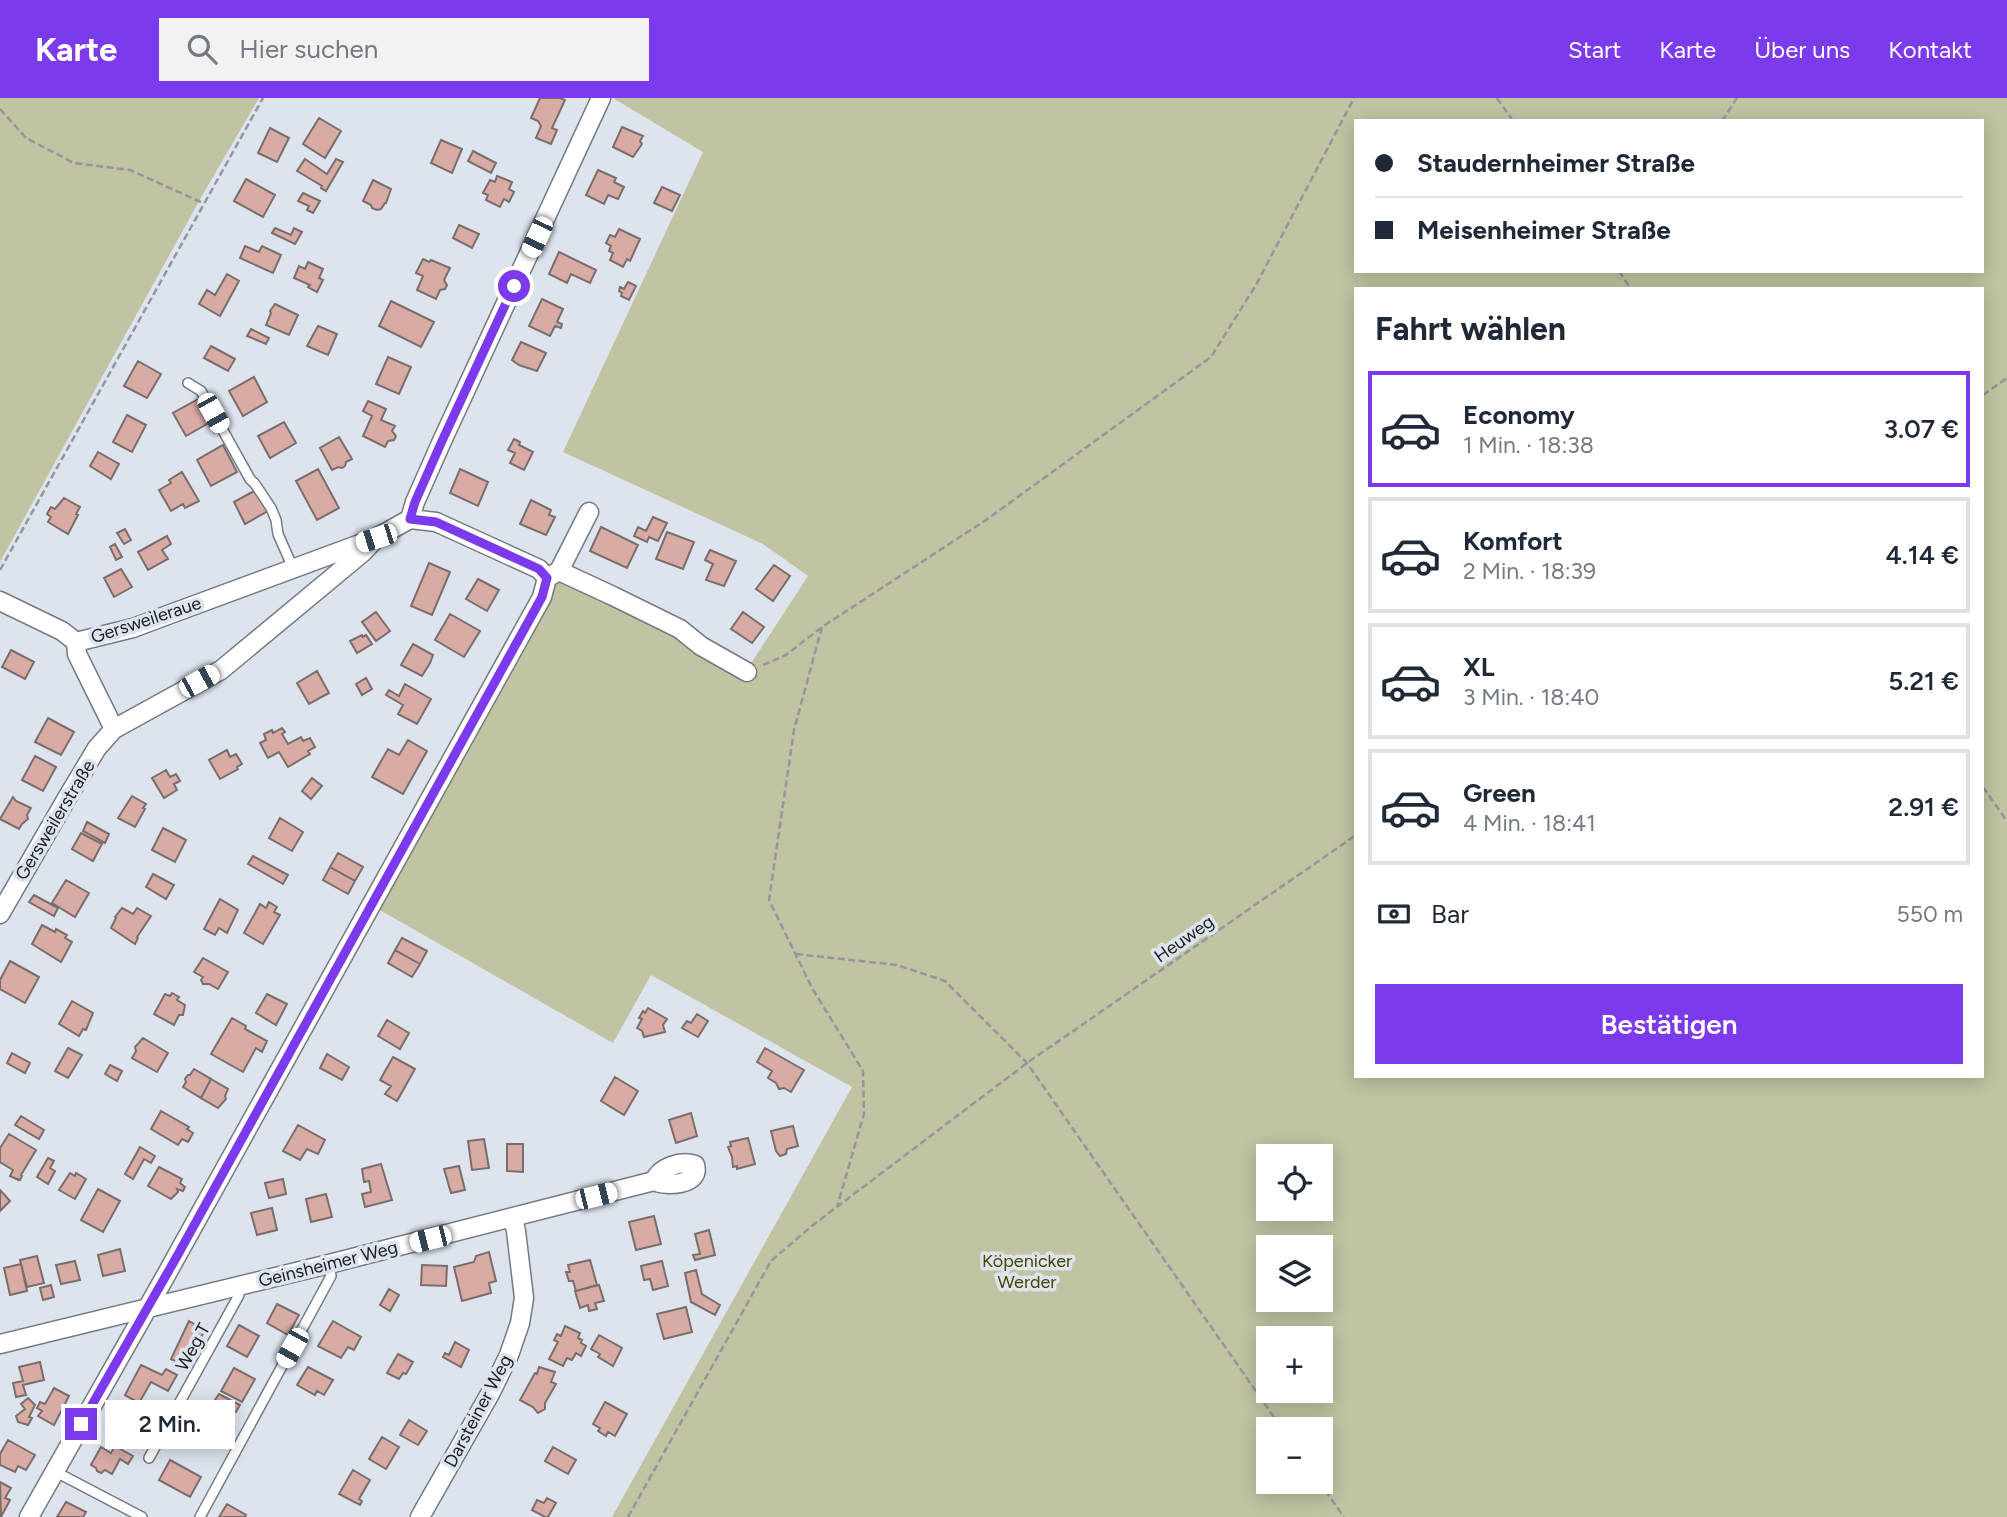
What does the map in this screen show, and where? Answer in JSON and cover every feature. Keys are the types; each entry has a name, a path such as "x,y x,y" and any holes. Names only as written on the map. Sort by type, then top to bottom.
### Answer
{"street":[{"path":"601,98 442,441 410,519 436,522 539,569 622,600 680,629 701,646 747,672"},
{"path":"29,1517 589,512"},
{"name":"Gersweileraue","path":"376,538 362,553 221,670 114,729 77,654 76,642 133,628 376,538 410,519"},
{"path":"0,601 62,631 76,642"},
{"name":"Gersweilerstraße","path":"0,914 60,808 97,748 114,729"},
{"name":"Geinsheimer Weg","path":"0,1344 654,1181"},
{"name":"Darsteiner Weg","path":"420,1517 491,1392 520,1323 524,1298 513,1218"}],"lane":[{"path":"188,383 201,391 250,479 271,508 278,534 293,568"},
{"path":"200,1517 331,1276 329,1264"},
{"name":"Weg T","path":"149,1458 239,1295 239,1286"},
{"path":"54,1471 142,1517"},
{"path":"118,1517 123,1507"}],"path":[{"path":"0,569 263,98"},
{"path":"747,672 786,655 822,627 986,520 1210,356 1256,285 1354,98"},
{"path":"1497,98 1512,119"},
{"path":"1723,119 1737,98"},
{"path":"0,108 26,138 74,163 130,170 203,203"},
{"path":"1984,394 2007,378"},
{"path":"822,627 794,730 769,900 812,988 863,1071 864,1114 837,1207"},
{"path":"1984,788 2007,821"},
{"name":"Heuweg","path":"628,1517 771,1261 837,1207 1027,1063 1354,836"},
{"path":"796,954 897,965 945,981 1027,1063 1274,1417"},
{"path":"1328,1494 1344,1517"}],"green space":[{"path":"0,98 259,98 203,194 0,562"},
{"name":"Köpenicker Werder","path":"613,98 2007,98 2007,1517 612,1517 852,1087 651,975 613,1043 371,905 559,571 746,671 808,576 763,544 563,452 703,152"}],"building":[{"path":"540,98 565,100 552,128 557,130 551,144 536,138 541,126 531,118"},
{"path":"319,118 341,131 325,158 303,144"},
{"path":"622,127 643,136 640,141 642,144 633,157 613,147"},
{"path":"270,128 289,138 277,162 258,153"},
{"path":"441,140 462,149 452,173 431,163"},
{"path":"473,151 496,163 491,173 468,161"},
{"path":"305,159 327,174 336,159 343,162 326,191 297,171"},
{"path":"598,170 616,178 614,182 624,187 618,199 608,195 604,204 586,195"},
{"path":"497,176 512,182 509,189 514,192 509,202 504,199 500,207 486,200 488,195 483,193 490,180 495,182"},
{"path":"246,179 275,195 263,217 234,201"},
{"path":"373,180 391,189 386,203 377,210 363,201"},
{"path":"662,187 680,195 672,211 654,203"},
{"path":"303,193 320,201 313,213 307,210 309,206 298,201"},
{"path":"459,225 479,234 472,248 453,238"},
{"path":"275,228 291,235 294,228 302,232 295,244 272,233"},
{"path":"619,229 640,239 630,261 627,259 623,267 610,260 613,253 609,251 611,246 606,243 610,235 615,237"},
{"path":"245,246 259,252 262,246 281,255 273,273 240,258"},
{"path":"559,252 596,270 590,283 571,274 567,283 549,274"},
{"path":"423,259 450,268 444,280 447,285 440,290 436,299 417,290 423,276 416,273"},
{"path":"308,262 323,269 319,278 323,280 317,292 308,287 310,285 294,278 299,266 305,269"},
{"path":"227,274 239,281 220,316 199,304 207,290 215,295"},
{"path":"628,282 636,286 629,300 621,296 619,291 620,287 624,289"},
{"path":"542,299 563,309 557,322 562,324 561,328 555,326 550,336 529,326"},
{"path":"391,301 434,322 421,347 379,326"},
{"path":"275,304 298,315 289,335 266,325"},
{"path":"318,326 337,334 328,355 307,346"},
{"path":"251,329 269,338 266,344 247,336"},
{"path":"521,342 546,353 537,371 512,360"},
{"path":"211,346 235,359 228,371 204,358"},
{"path":"388,357 411,367 399,394 376,384"},
{"path":"138,361 161,374 147,398 124,386"},
{"path":"254,377 267,402 243,416 229,391"},
{"path":"200,398 212,421 186,436 173,413"},
{"path":"368,401 386,409 381,420 395,426 392,431 396,436 394,440 388,441 385,447 363,436 372,416 363,411"},
{"path":"127,415 146,425 132,452 113,442"},
{"path":"284,422 296,443 270,458 258,436"},
{"path":"339,437 352,459 342,468 332,470 320,448"},
{"path":"514,439 520,442 519,445 533,452 524,470 510,463 515,453 508,450"},
{"path":"223,445 237,472 211,486 197,460"},
{"path":"98,452 119,464 111,479 90,466"},
{"path":"318,469 339,508 317,520 296,481"},
{"path":"460,469 488,482 478,506 450,493"},
{"path":"182,472 199,501 185,508 183,504 171,511 159,490"},
{"path":"256,490 268,511 245,524 234,502"},
{"path":"64,498 80,507 68,534 48,522 51,517 47,514 51,507 55,509"},
{"path":"531,500 551,510 549,515 555,517 546,535 520,524"},
{"path":"653,517 667,523 658,541 649,537 647,542 634,536 638,527 646,531"},
{"path":"601,527 638,545 627,568 590,551"},
{"path":"125,529 131,540 124,544 117,533"},
{"path":"667,532 694,542 683,569 656,559"},
{"path":"167,536 171,544 162,550 168,559 148,570 138,552"},
{"path":"115,544 122,557 116,560 110,547"},
{"path":"710,550 736,561 724,586 706,580 713,564 705,560"},
{"path":"429,563 450,572 432,615 411,606"},
{"path":"774,565 790,576 773,601 756,589"},
{"path":"121,569 132,587 114,597 104,578"},
{"path":"478,579 499,590 487,611 466,599"},
{"path":"376,612 390,631 376,641 362,622"},
{"path":"743,612 764,627 752,643 731,629"},
{"path":"450,614 480,631 464,657 435,640"},
{"path":"366,635 372,644 357,653 350,641"},
{"path":"413,644 433,655 422,676 401,665"},
{"path":"11,650 34,662 25,679 2,667"},
{"path":"317,671 329,693 309,704 297,683"},
{"path":"366,678 372,689 362,695 356,684"},
{"path":"405,684 431,699 417,724 398,714 403,705 386,695 389,690 399,696"},
{"path":"48,718 74,732 61,755 35,742"},
{"path":"282,728 285,732 282,734 288,744 301,737 303,741 310,738 315,747 308,751 310,754 288,767 279,752 268,758 260,743 266,740 264,734"},
{"path":"408,740 427,751 403,794 372,777 388,749 399,755"},
{"path":"227,750 230,757 236,754 242,764 220,779 209,760"},
{"path":"35,756 56,767 43,791 22,780"},
{"path":"166,770 170,777 176,774 180,781 174,784 177,790 164,798 152,778"},
{"path":"312,778 322,786 311,799 302,791"},
{"path":"132,796 146,804 135,827 118,818"},
{"path":"13,797 31,808 28,819 19,829 0,819"},
{"path":"280,818 303,832 292,851 269,838"},
{"path":"87,822 109,834 105,843 83,831"},
{"path":"163,828 186,840 175,862 152,850"},
{"path":"81,833 102,844 93,861 72,849"},
{"path":"338,853 363,867 355,881 330,867"},
{"path":"253,856 288,875 283,884 248,864"},
{"path":"330,867 355,881 348,894 323,880"},
{"path":"153,874 174,885 166,899 146,887"},
{"path":"66,880 89,893 75,917 52,903"},
{"path":"34,895 58,908 54,916 29,902"},
{"path":"220,899 238,910 227,933 219,928 215,935 204,929"},
{"path":"269,902 277,907 274,912 280,915 263,944 244,933 260,904 266,908"},
{"path":"122,908 133,914 137,908 151,916 135,944 111,928"},
{"path":"42,925 67,935 65,938 72,942 61,962 32,944"},
{"path":"402,938 427,951 420,964 395,950"},
{"path":"395,950 420,964 412,977 388,963"},
{"path":"203,958 228,972 218,989 203,984 203,977 194,972"},
{"path":"10,961 39,977 25,1003 0,989 0,980"},
{"path":"172,993 185,1005 183,1015 179,1015 174,1025 154,1014 165,994 170,996"},
{"path":"267,994 287,1004 276,1025 256,1013"},
{"path":"72,1001 93,1013 86,1030 83,1029 79,1036 59,1024"},
{"path":"648,1008 667,1019 663,1025 665,1032 644,1037 642,1031 637,1028 642,1019 639,1018"},
{"path":"697,1014 708,1021 698,1037 682,1028 687,1021 691,1023"},
{"path":"232,1018 267,1041 262,1052 256,1048 243,1072 211,1054"},
{"path":"387,1020 409,1033 400,1049 378,1036"},
{"path":"143,1038 168,1053 157,1072 132,1058 135,1047"},
{"path":"68,1048 82,1055 68,1078 55,1071"},
{"path":"765,1048 804,1070 791,1092 784,1088 779,1089 776,1083 768,1078 772,1071 757,1062"},
{"path":"12,1053 30,1063 25,1073 7,1063"},
{"path":"327,1054 349,1067 342,1080 320,1068"},
{"path":"393,1057 415,1069 397,1101 385,1094 391,1086 380,1080"},
{"path":"110,1065 122,1071 117,1081 105,1074"},
{"path":"194,1069 211,1079 201,1098 183,1087 185,1079"},
{"path":"615,1077 638,1091 624,1115 601,1101"},
{"path":"211,1079 228,1089 226,1099 218,1108 201,1098"},
{"path":"161,1111 189,1127 187,1129 193,1133 188,1142 182,1139 178,1145 151,1129"},
{"path":"691,1113 697,1136 676,1143 669,1120"},
{"path":"21,1116 44,1130 39,1139 15,1125"},
{"path":"298,1125 325,1140 318,1154 307,1149 300,1160 283,1151"},
{"path":"793,1126 798,1146 787,1149 786,1154 780,1156 771,1131"},
{"path":"9,1134 36,1150 20,1180 10,1176 13,1170 0,1162 0,1148"},
{"path":"748,1138 755,1164 737,1169 737,1166 733,1167 728,1147 731,1146 730,1142"},
{"path":"484,1139 489,1168 472,1170 468,1141"},
{"path":"507,1144 523,1144 523,1172 507,1171"},
{"path":"140,1147 155,1156 151,1163 144,1159 133,1179 125,1174"},
{"path":"48,1158 54,1161 50,1168 55,1171 48,1184 37,1177"},
{"path":"381,1164 392,1200 365,1207 362,1194 371,1192 369,1181 364,1182 362,1169"},
{"path":"459,1166 465,1190 451,1193 444,1169"},
{"path":"159,1167 182,1179 180,1183 185,1187 183,1191 177,1189 178,1192 171,1199 148,1186"},
{"path":"70,1173 75,1176 76,1173 86,1179 75,1199 59,1190"},
{"path":"283,1179 286,1194 269,1198 265,1183"},
{"path":"98,1189 120,1201 103,1232 81,1220"},
{"path":"0,1190 10,1201 0,1211"},
{"path":"326,1194 332,1217 311,1222 306,1199"},
{"path":"272,1208 277,1230 257,1235 251,1213"},
{"path":"654,1216 661,1244 636,1250 629,1222"},
{"path":"709,1230 715,1255 695,1260 693,1255 700,1254 695,1234"},
{"path":"120,1249 125,1271 103,1276 98,1255"},
{"path":"489,1252 496,1281 489,1283 491,1293 462,1301 454,1267 474,1262 476,1256"},
{"path":"37,1256 44,1283 27,1287 20,1260"},
{"path":"590,1260 597,1285 576,1291 566,1272 570,1272 568,1265"},
{"path":"75,1261 80,1280 61,1284 56,1265"},
{"path":"662,1261 668,1286 653,1290 650,1279 644,1280 641,1266"},
{"path":"21,1264 27,1291 10,1295 4,1268"},
{"path":"422,1265 447,1266 446,1286 421,1285"},
{"path":"696,1270 702,1294 720,1305 715,1315 691,1302 685,1273"},
{"path":"51,1285 54,1297 43,1300 40,1288"},
{"path":"599,1285 604,1301 595,1303 597,1309 589,1311 588,1305 580,1308 575,1291"},
{"path":"389,1289 399,1295 390,1311 380,1305"},
{"path":"277,1304 299,1315 288,1335 267,1323"},
{"path":"686,1307 692,1332 664,1339 657,1314"},
{"path":"189,1321 205,1330 186,1367 171,1359"},
{"path":"333,1321 361,1337 354,1350 348,1347 341,1358 318,1346"},
{"path":"239,1325 259,1336 247,1357 227,1346"},
{"path":"565,1326 580,1333 578,1338 586,1346 581,1356 576,1353 572,1360 567,1358 563,1366 549,1359 558,1342 554,1340 557,1334 561,1336"},
{"path":"599,1335 622,1348 613,1366 591,1349"},
{"path":"455,1342 469,1350 461,1367 443,1357 445,1353 449,1355"},
{"path":"398,1354 413,1362 406,1374 403,1373 399,1379 387,1373"},
{"path":"40,1362 44,1380 23,1385 26,1395 16,1397 13,1383 23,1381 19,1367"},
{"path":"141,1365 162,1375 166,1369 177,1375 168,1391 151,1382 139,1403 125,1395"},
{"path":"308,1367 333,1380 324,1395 317,1391 315,1395 297,1385"},
{"path":"539,1367 555,1372 551,1382 556,1384 545,1403 545,1409 538,1413 520,1400"},
{"path":"234,1368 255,1379 242,1402 221,1391"},
{"path":"54,1388 69,1396 54,1425 38,1416 42,1411 37,1408 40,1402 45,1404"},
{"path":"219,1394 240,1405 236,1412 215,1400"},
{"path":"28,1398 35,1405 28,1425 18,1422 16,1416 25,1409 21,1404"},
{"path":"605,1402 627,1414 615,1436 608,1432 606,1436 593,1424"},
{"path":"117,1407 128,1414 118,1432 107,1426"},
{"path":"202,1409 217,1417 201,1446 185,1438"},
{"path":"409,1420 427,1431 418,1445 400,1435"},
{"path":"382,1437 399,1447 386,1469 369,1459"},
{"path":"8,1440 35,1455 26,1470 18,1466 15,1472 0,1465 0,1454"},
{"path":"115,1446 133,1456 128,1464 120,1459 112,1474 105,1470 101,1473 97,1471 91,1465 101,1447 111,1453"},
{"path":"553,1447 576,1460 568,1474 545,1461"},
{"path":"170,1460 201,1477 190,1497 159,1480"},
{"path":"353,1470 370,1480 359,1499 362,1501 360,1505 339,1494"},
{"path":"0,1482 11,1488 5,1498 10,1500 1,1517"},
{"path":"547,1498 556,1503 548,1517 532,1510 537,1500 544,1503"},
{"path":"66,1502 86,1512 83,1517 57,1517"},
{"path":"227,1504 246,1515 245,1517 219,1517"}],"route":[{"path":"81,1424 176,1258 542,597 547,578 539,569 436,522 410,519 442,441 514,286"}]}
